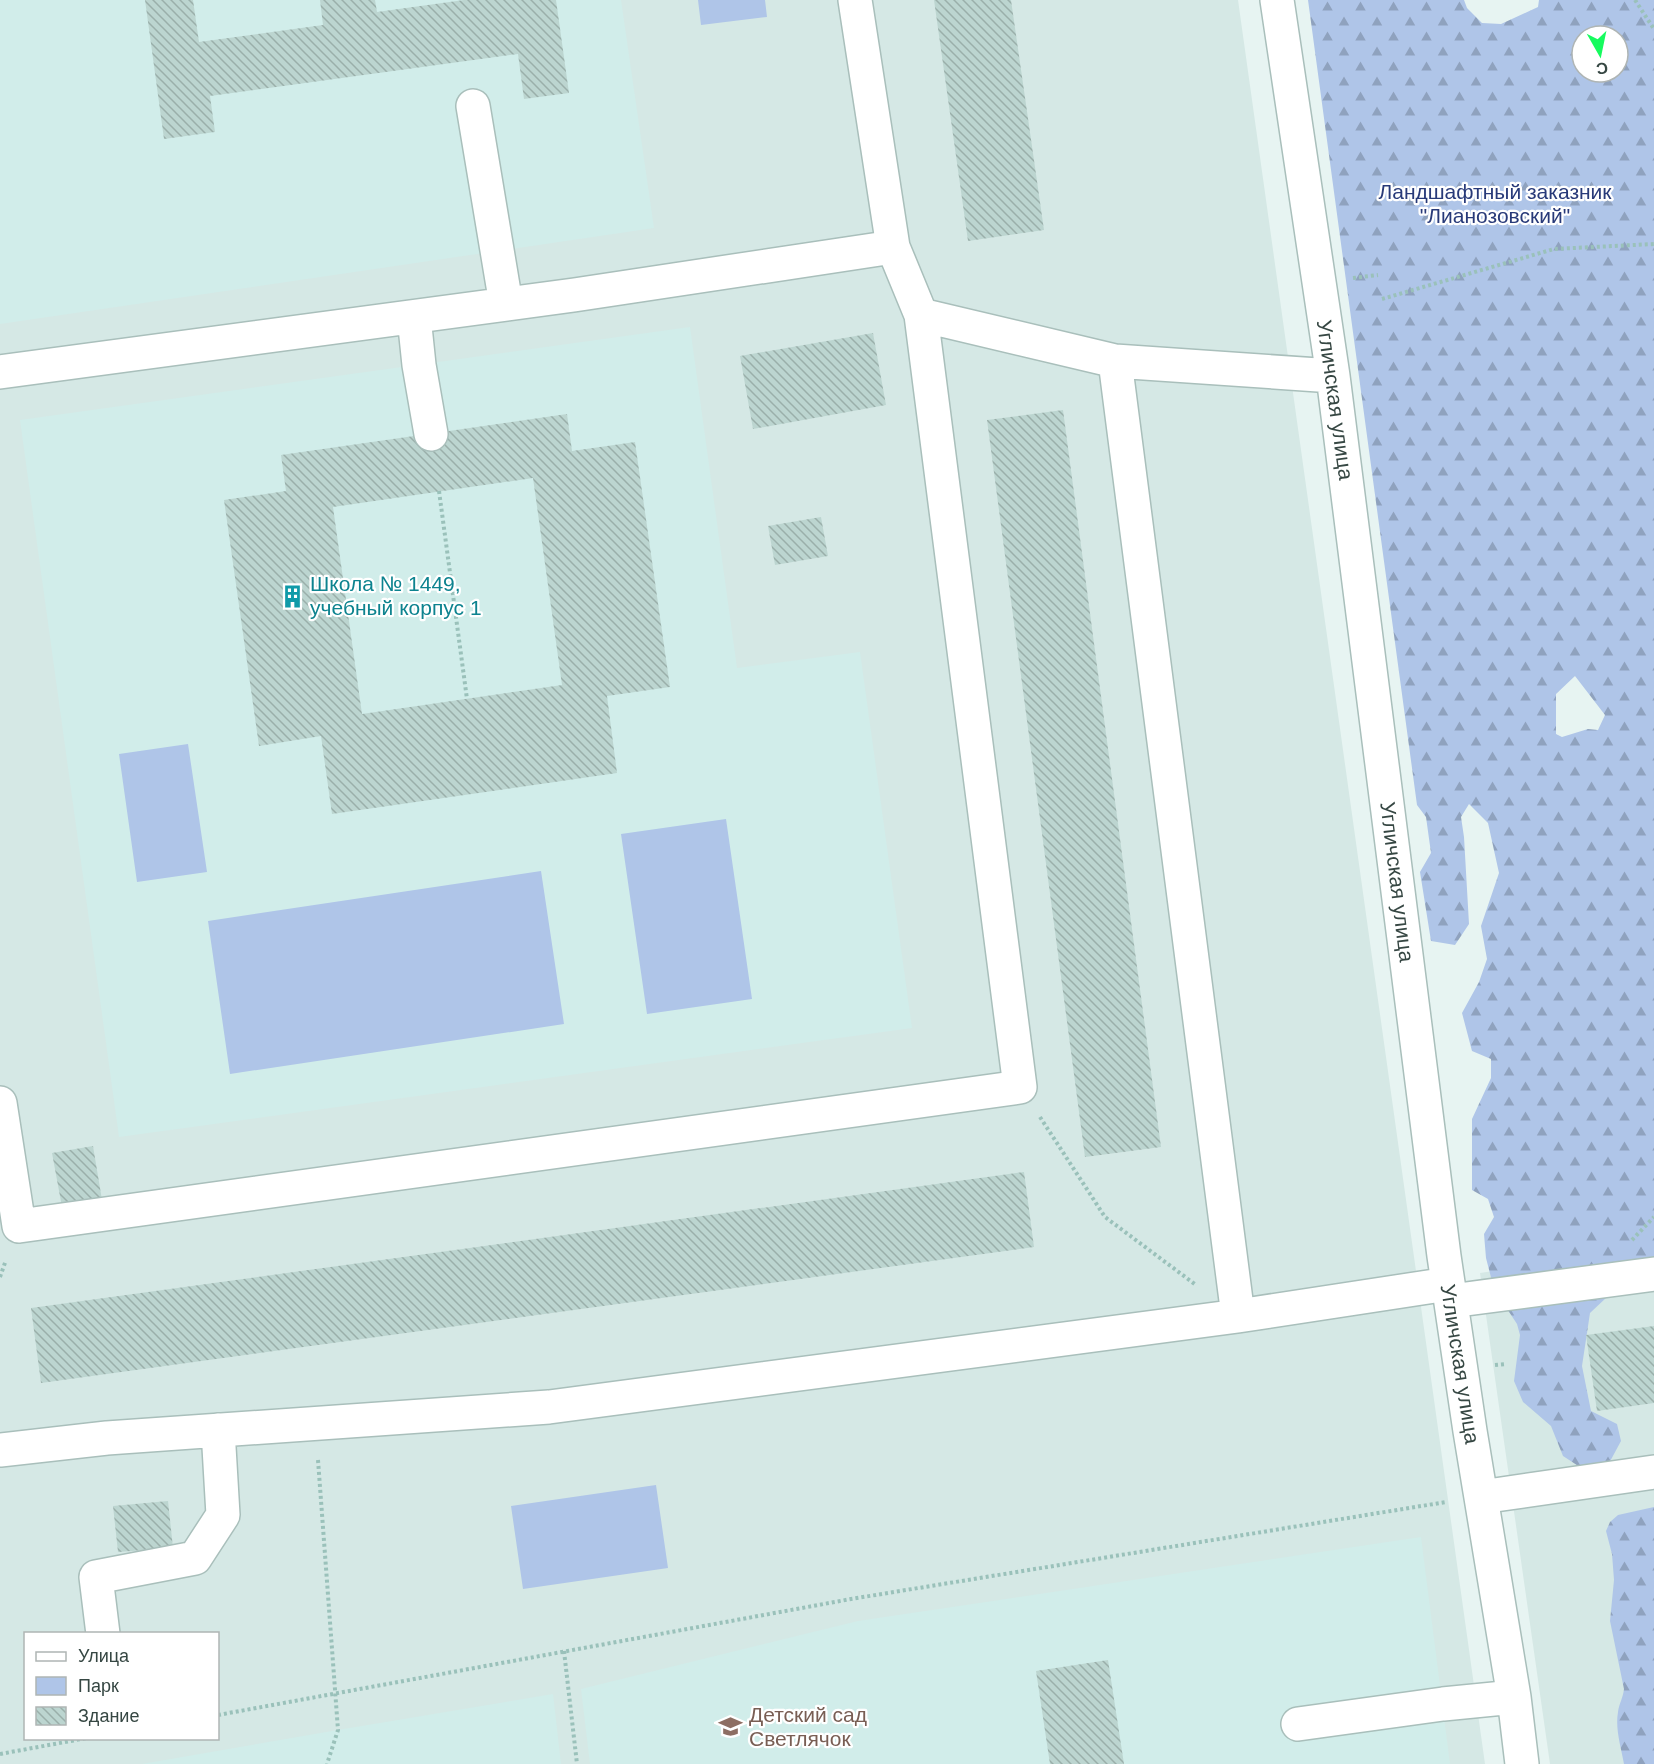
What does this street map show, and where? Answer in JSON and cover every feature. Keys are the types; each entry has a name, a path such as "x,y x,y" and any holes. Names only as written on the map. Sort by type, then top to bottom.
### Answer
{"street":[{"path":"0,1103 19,1226 1020,1087 921,315 893,247 855,0"},
{"name":"Угличская улица","path":"1277,0 1333,376 1450,1293 1480,1497 1514,1697 1522,1764"},
{"path":"473,106 506,304"},
{"path":"0,372 414,317 893,247"},
{"path":"921,315 1115,362 1333,376"},
{"path":"414,317 419,365 431,434"},
{"path":"1115,362 1238,1316"},
{"path":"0,1450 107,1437 549,1407 1238,1316 1654,1274"},
{"path":"103,1632 96,1577 195,1558 223,1515 218,1430"},
{"path":"1480,1497 1654,1472"},
{"path":"1298,1724 1443,1704 1514,1697"}],"path":[{"path":"1635,0 1654,29"},
{"path":"1382,299 1554,249 1654,244"},
{"path":"439,491 466,699"},
{"path":"1020,1087 1105,1217 1238,1316"},
{"path":"315,1423 338,1730 327,1764"},
{"path":"219,1715 863,1597 1480,1497"},
{"path":"564,1651 577,1764"},
{"path":"0,1755 77,1740"}],"shaded area":[{"path":"0,0 1238,0 1485,1764 0,1764"},
{"path":"0,0 621,0 654,228 0,324"},
{"path":"690,327 737,668 860,652 912,1028 119,1137 20,420"},
{"path":"1654,1247 1654,1764 1550,1764 1480,1273"},
{"path":"1421,1537 1450,1764 590,1764 581,1689 858,1621"},
{"path":"553,1694 561,1764 142,1764 338,1730"}],"green space":[{"path":"698,0 765,0 767,17 701,25"},
{"name":"Ландшафтный заказник \"Лианозовский\"","path":"1308,0 1464,0 1467,8 1482,23 1501,24 1538,7 1539,0 1654,0 1654,1290 1607,1297 1590,1313 1582,1366 1591,1411 1617,1424 1621,1441 1607,1467 1586,1471 1563,1456 1551,1426 1523,1402 1514,1381 1520,1335 1517,1324 1494,1289 1486,1258 1484,1234 1494,1217 1488,1199 1472,1190 1472,1119 1491,1078 1491,1059 1472,1051 1462,1013 1479,982 1487,959 1481,926 1499,873 1488,823 1469,804 1461,817 1469,924 1455,945 1431,941 1420,872 1431,853 1426,817 1417,805","holes":["1575,676 1605,715 1598,730 1588,729 1562,737 1556,734 1556,694"]},
{"path":"188,744 207,872 137,882 119,754"},
{"path":"726,819 752,999 647,1014 621,834"},
{"path":"541,871 564,1024 230,1074 208,921"},
{"path":"656,1485 668,1568 523,1589 511,1506"},
{"path":"1654,1507 1654,1764 1624,1764 1617,1718 1624,1689 1610,1621 1614,1580 1612,1554 1606,1531 1610,1522 1618,1515"}],"building":[{"path":"145,0 193,0 199,42 323,25 320,0 375,0 377,12 464,0 556,0 569,93 524,99 518,54 210,96 215,132 164,139"},
{"path":"934,0 1011,0 1044,230 968,241"},
{"path":"873,333 886,405 753,429 740,356"},
{"path":"1063,410 1161,1147 1085,1157 987,420"},
{"name":"Школа № 1449, учебный корпус 1","path":"567,414 572,451 635,442 670,687 607,696 617,773 332,814 321,736 259,746 224,500 286,491 281,455","holes":["533,478 562,685 362,714 333,507"]},
{"path":"821,517 828,556 775,565 768,526"},
{"path":"93,1146 102,1200 62,1207 52,1153"},
{"path":"1024,1172 1034,1247 41,1383 31,1308"},
{"path":"1654,1326 1654,1403 1597,1411 1586,1335"},
{"path":"168,1501 173,1548 118,1552 113,1506"},
{"path":"1108,1660 1124,1764 1050,1764 1036,1671"}],"place":[{"name":"Школа № 1449, учебный корпус 1","path":"292,596"},
{"name":"Детский сад Светлячок","path":"731,1727"}]}
